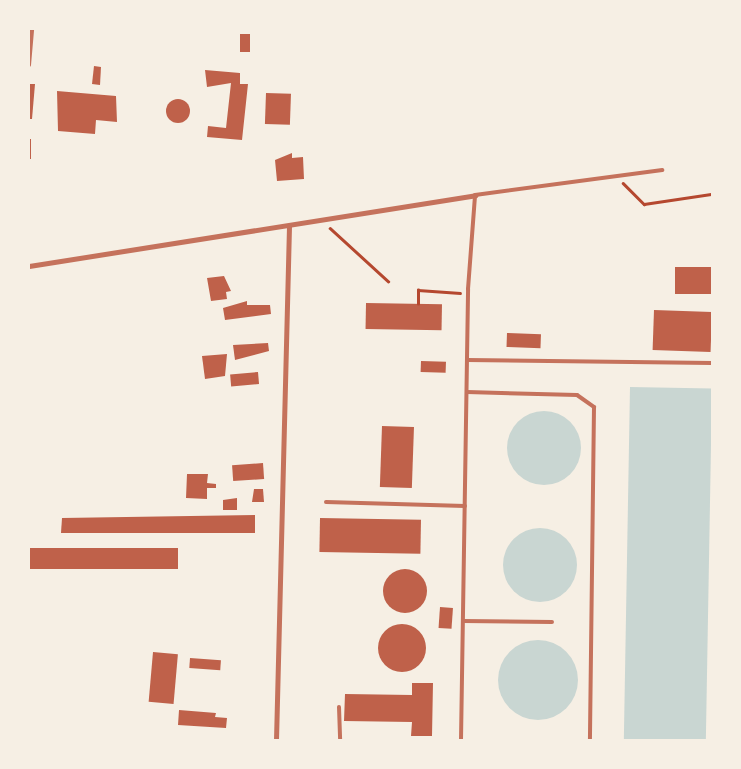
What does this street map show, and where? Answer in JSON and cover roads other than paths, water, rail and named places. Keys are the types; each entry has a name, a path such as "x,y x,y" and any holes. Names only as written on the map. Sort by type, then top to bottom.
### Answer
{"street":[{"path":"29,266 323,222 475,195"},
{"path":"276,740 289,226"}],"lane":[{"path":"29,65 32,29"},
{"path":"461,740 467,360 475,195 618,178 662,170"},
{"path":"467,360 712,363"},
{"path":"467,392 577,395 594,407 590,740"},
{"path":"326,502 465,506"},
{"path":"463,621 552,622"},
{"path":"339,707 340,740"}]}
